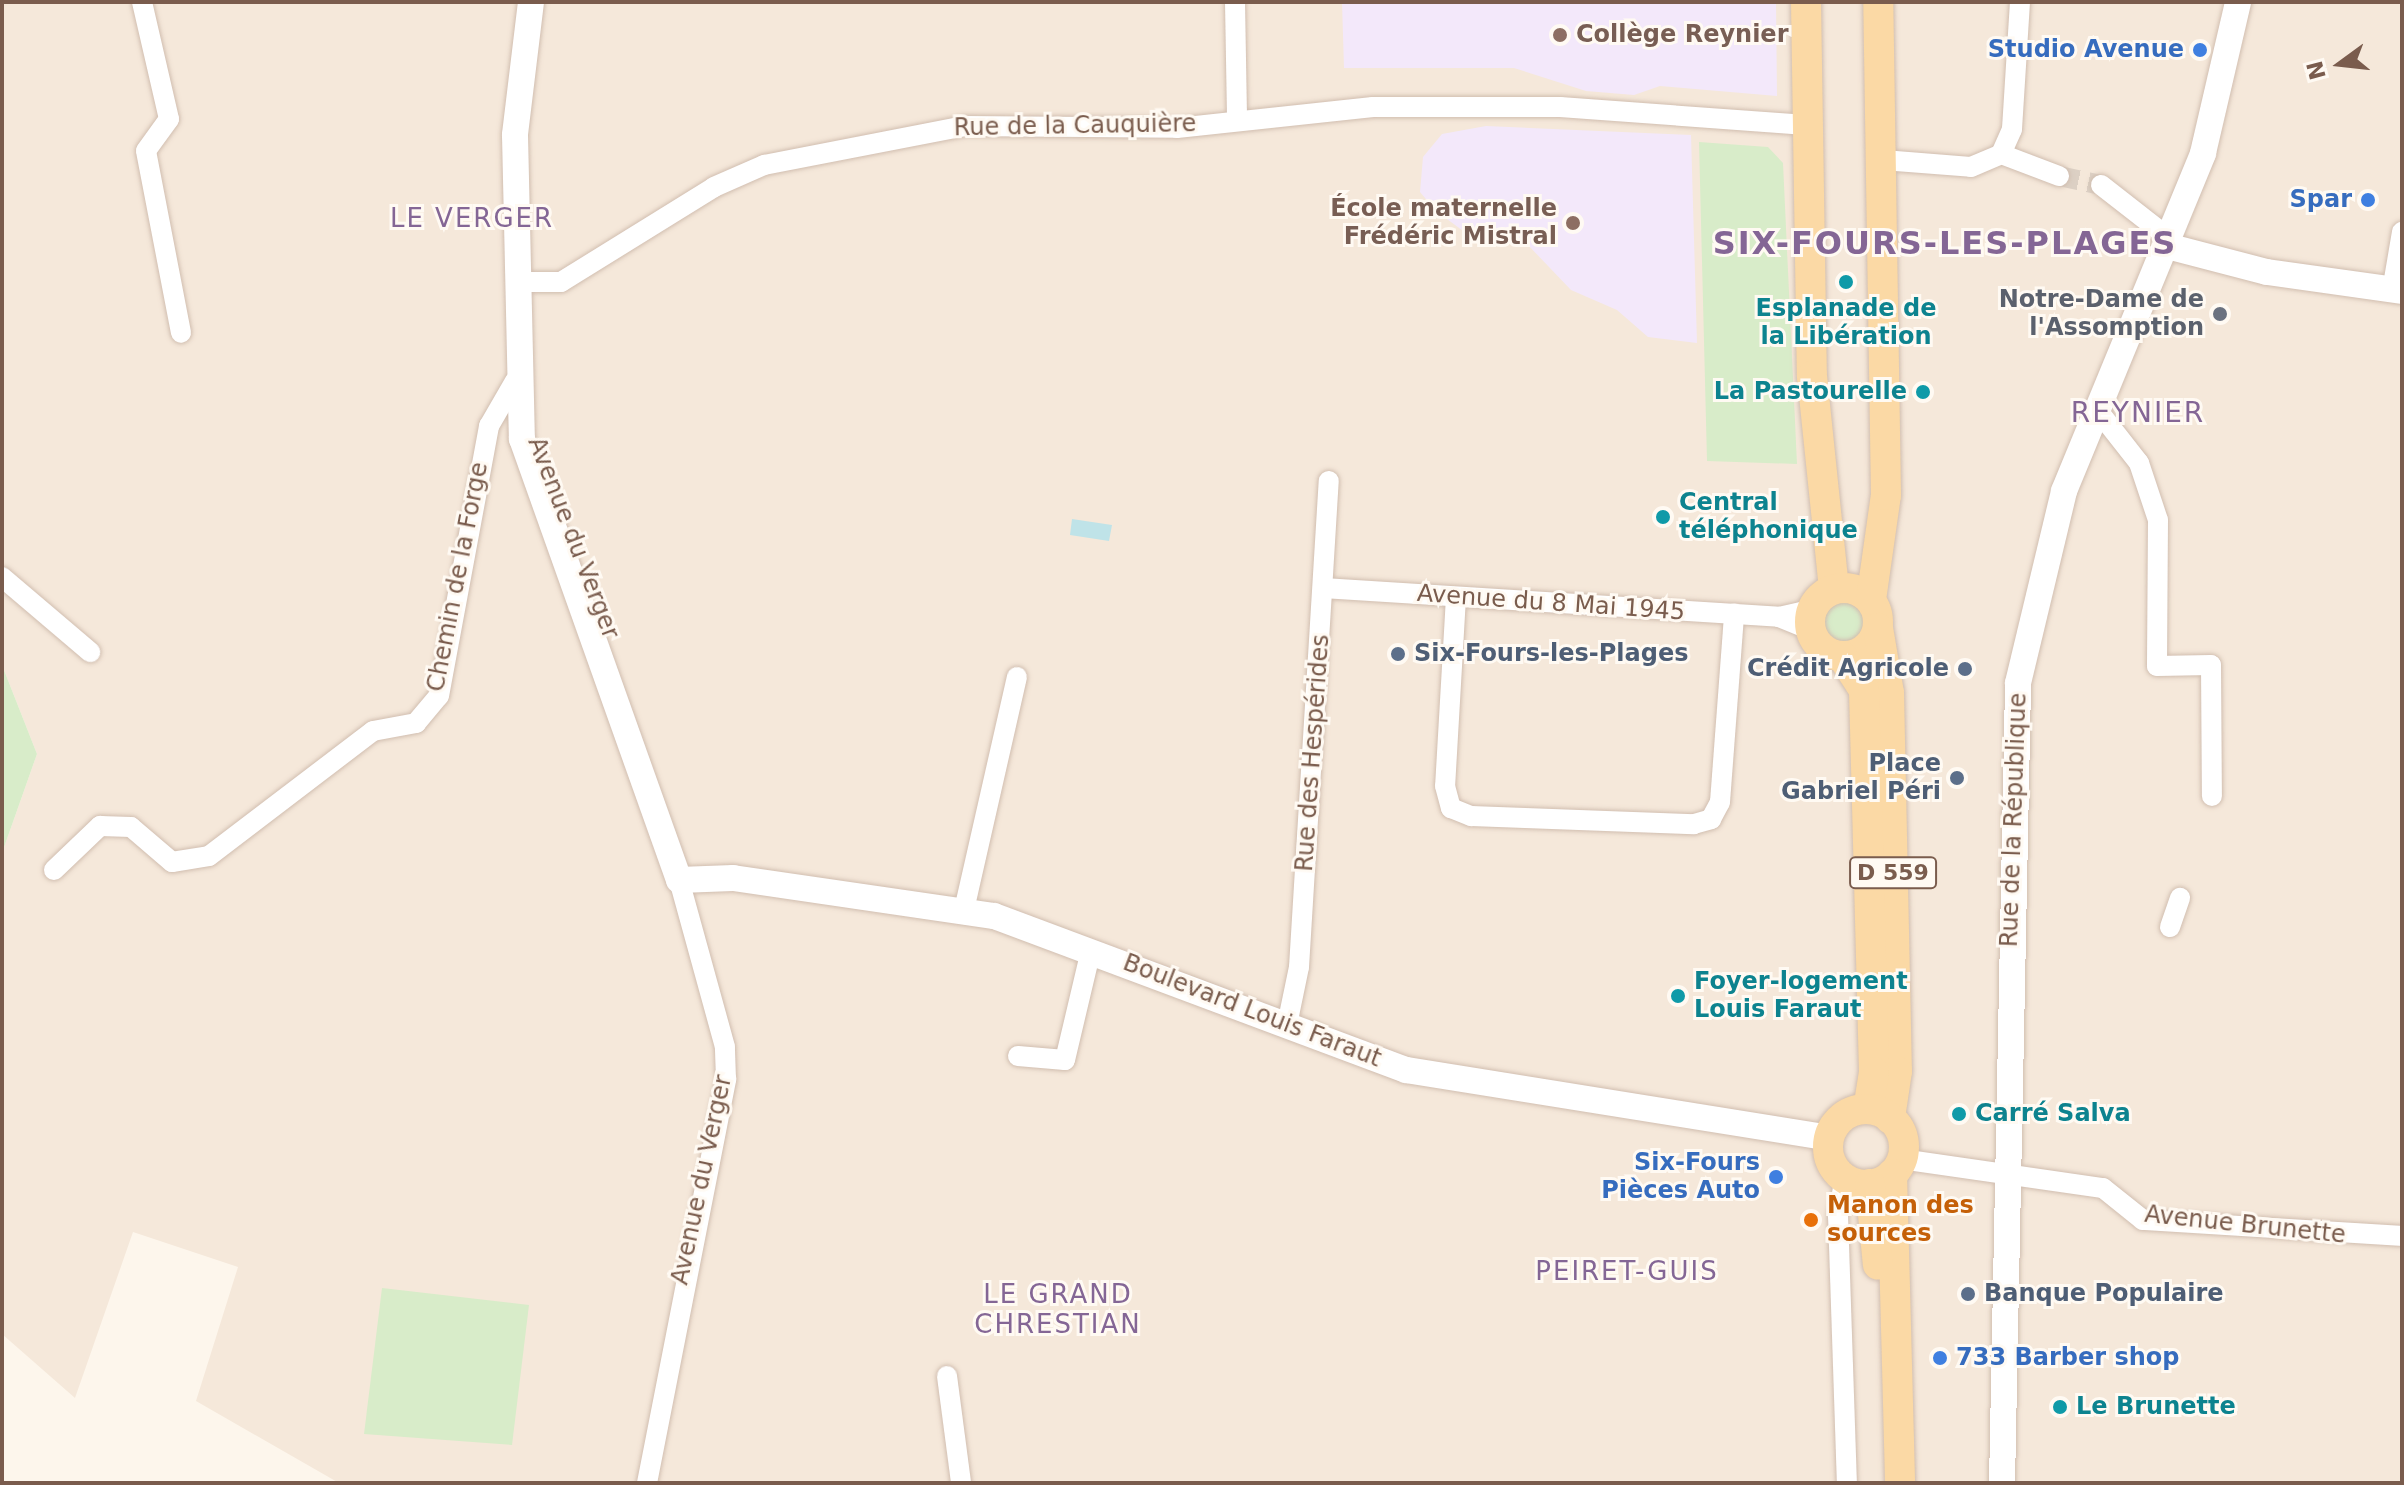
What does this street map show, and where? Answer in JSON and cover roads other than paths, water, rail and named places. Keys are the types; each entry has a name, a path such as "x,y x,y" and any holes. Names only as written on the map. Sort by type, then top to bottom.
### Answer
{"main road":[{"path":"1806,2 1806,125 1819,609 1824,649 1842,656 1869,645 1874,614 1854,589 1819,609"},
{"name":"D 559","path":"1878,2 1883,160 1886,495 1874,614 1890,724 1897,1071 1879,1113"},
{"name":"D 559","path":"1842,656 1864,690 1874,1072 1879,1113"},
{"path":"1877,1174 1832,1165 1829,1138 1846,1114 1879,1113 1901,1132 1877,1174 1883,1483"},
{"path":"1877,1174 1900,1483"}],"street":[{"path":"142,2 169,119 146,151 181,333"},
{"name":"Avenue du Verger","path":"531,2 515,135 523,282 515,381 635,707 725,1047 726,1079 647,1483"},
{"path":"1235,2 1237,118"},
{"path":"1883,160 1971,167 2001,154 2012,129 2020,2"},
{"name":"Rue de la République","path":"2002,1483 2003,1171 2018,683 2042,562 2207,139 2238,2"},
{"name":"Rue de la Cauquière","path":"523,282 561,282 714,187 764,165 887,137 1016,123 1142,129 1373,107 1560,107 1806,125"},
{"path":"2001,154 2059,176"},
{"path":"2101,185 2187,256 2397,291 2402,232"},
{"name":"Chemin de la Forge","path":"54,870 100,826 131,827 172,862 209,856 373,731 416,723 439,696 473,492 489,426 515,381"},
{"path":"2099,412 2139,463 2158,520 2157,666 2211,665 2212,796"},
{"name":"Rue des Hespérides","path":"1287,1025 1299,967 1329,481"},
{"path":"2,577 90,652"},
{"name":"Avenue du 8 Mai 1945","path":"1323,588 1779,617 1819,609"},
{"path":"1456,597 1445,786 1451,808 1471,816 1694,824 1711,819 1720,802 1734,614"},
{"path":"964,910 1017,677"},
{"name":"Boulevard Louis Faraut","path":"679,880 733,878 964,910 1091,950 1406,1070 1829,1138"},
{"path":"2170,927 2180,898"},
{"path":"1018,1056 1065,1060 1091,950"},
{"name":"Avenue Brunette","path":"1877,1174 2003,1171 2103,1188 2143,1220 2402,1236"},
{"path":"1847,1483 1838,1215 1877,1174"},
{"path":"947,1376 961,1483"}],"water":[{"path":"1072,519 1112,525 1109,541 1070,535"}],"tunnel":[{"path":"2059,176 2101,185"}],"place":[{"name":"Collège Reynier","path":"1560,35"},
{"name":"Studio Avenue","path":"2200,50"},
{"name":"Spar","path":"2368,200"},
{"name":"École maternelle Frédéric Mistral","path":"1573,223"},
{"name":"Esplanade de la Libération","path":"1846,282"},
{"name":"Notre-Dame de l'Assomption","path":"2220,314"},
{"name":"La Pastourelle","path":"1923,392"},
{"name":"Central téléphonique","path":"1663,517"},
{"name":"Six-Fours-les-Plages","path":"1398,654"},
{"name":"Crédit Agricole","path":"1965,669"},
{"name":"Place Gabriel Péri","path":"1957,778"},
{"name":"Foyer-logement Louis Faraut","path":"1678,996"},
{"name":"Carré Salva","path":"1959,1114"},
{"name":"Six-Fours Pièces Auto","path":"1776,1177"},
{"name":"Manon des sources","path":"1811,1220"},
{"name":"Banque Populaire","path":"1968,1294"},
{"name":"733 Barber shop","path":"1940,1358"},
{"name":"Le Brunette","path":"2060,1407"}],"district":[{"name":"LE VERGER","path":"472,219"},
{"name":"SIX-FOURS-LES-PLAGES","path":"1945,243"},
{"name":"REYNIER","path":"2138,413"},
{"name":"PEIRET-GUIS","path":"1627,1272"},
{"name":"LE GRAND CHRESTIAN","path":"1058,1310"}]}
